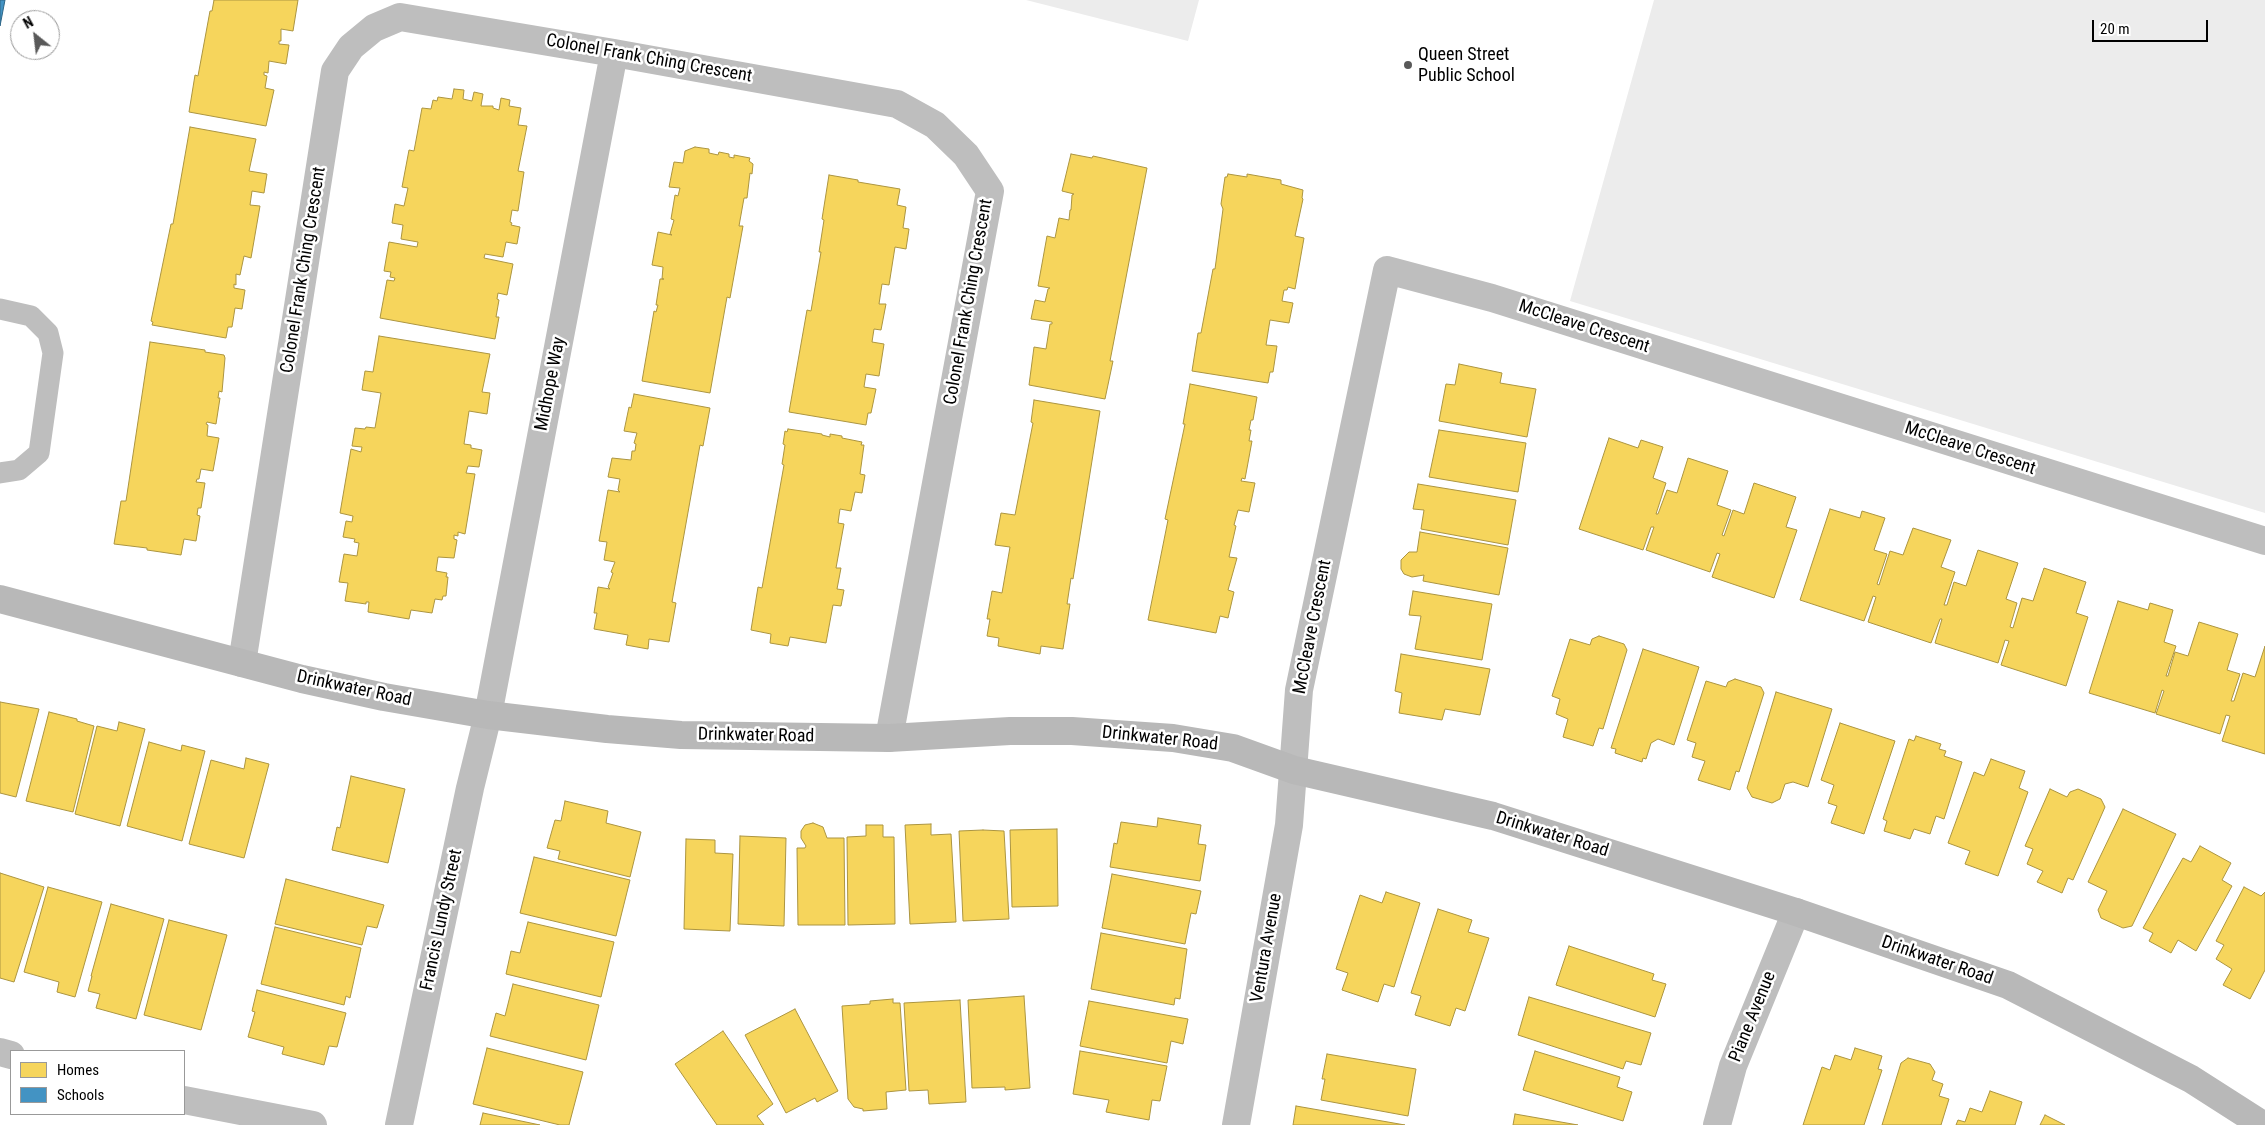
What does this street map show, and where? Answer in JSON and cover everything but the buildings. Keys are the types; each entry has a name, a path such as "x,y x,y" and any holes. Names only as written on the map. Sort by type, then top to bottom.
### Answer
{"street":[{"name":"Colonel Frank Ching Crescent","path":"242,663 335,71 351,47 374,28 400,17 614,52 897,104 936,125 966,155 990,192 889,738"},
{"name":"Midhope Way","path":"488,715 614,52"},
{"name":"McCleave Crescent","path":"1294,770 1299,690 1387,270 1501,301 2265,541"},
{"name":"Drinkwater Road","path":"0,599 242,663 384,697 488,715 607,729 681,735 889,738 1010,731 1072,731 1173,738 1233,748 1294,770 1493,816 1796,912 2008,985 2190,1079 2263,1125"},
{"name":"Francis Lundy Street","path":"399,1125 468,798 488,715"},
{"name":"Ventura Avenue","path":"1236,1125 1289,825 1294,770"},
{"name":"Piane Avenue","path":"1717,1125 1733,1066 1796,912"},
{"path":"185,1100 312,1125"}],"lane":[{"path":"0,308 31,316 48,333 53,353 38,453 19,470 0,473"}],"shaded area":[{"path":"1026,0 1199,0 1188,41"},
{"path":"1654,0 2265,0 2265,513 1570,301"}],"place":[{"name":"Queen Street Public School","path":"1408,65"}]}
